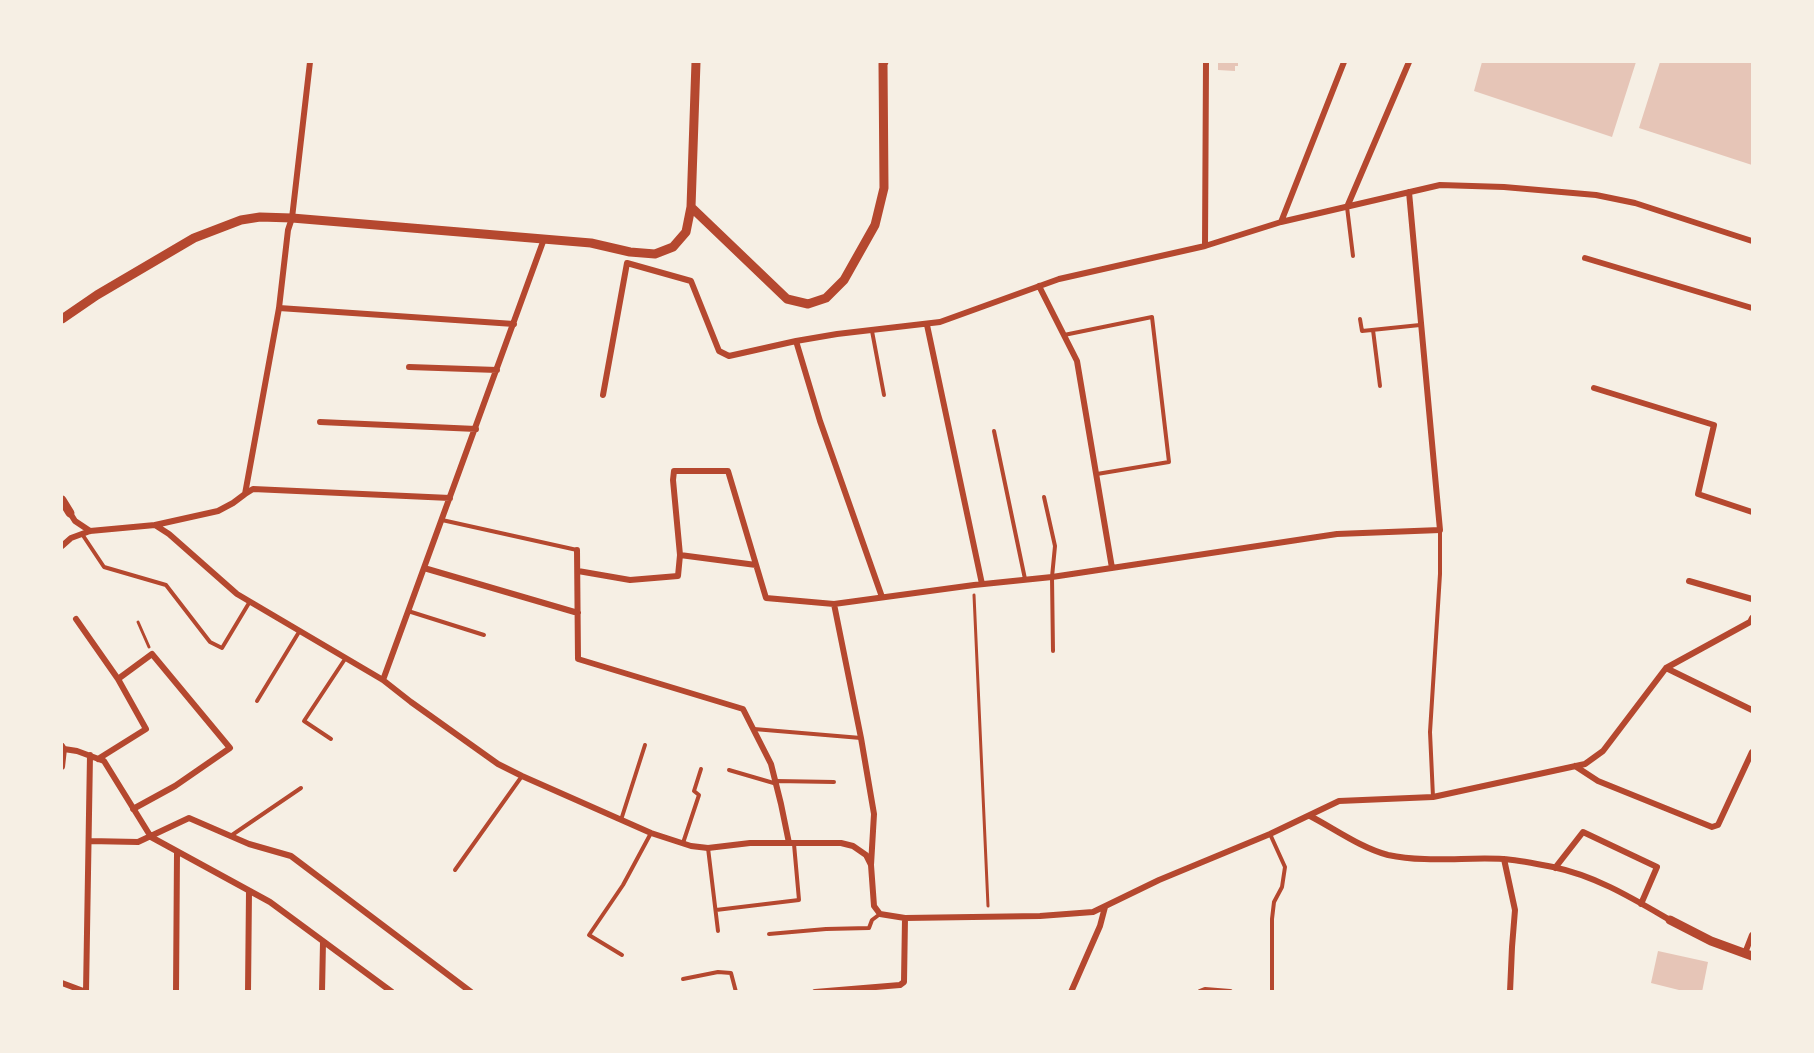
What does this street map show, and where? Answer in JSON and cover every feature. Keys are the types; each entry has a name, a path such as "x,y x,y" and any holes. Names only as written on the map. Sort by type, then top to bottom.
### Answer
{"street":[{"path":"245,494 279,308 310,62"},
{"path":"62,319 97,295 194,238 241,220 261,217 591,243 630,252 655,254 673,247 686,232 691,207 696,62"},
{"path":"691,207 787,299 808,304 826,298 844,280 874,225 884,188 884,62"},
{"path":"1205,246 1206,62"},
{"path":"1281,222 1344,62"},
{"path":"1347,207 1409,62"},
{"path":"627,263 691,281 719,351 729,356 796,341 940,322 1059,279 1205,246 1281,222 1432,187 1504,187 1596,195 1635,203 1752,241"},
{"path":"578,571 630,580 678,576 680,555 674,471 728,471 766,598 834,604 974,585 1052,578 1337,534 1440,530 1408,192"},
{"path":"383,680 544,239"},
{"path":"603,395 630,252"},
{"path":"1584,258 1752,308"},
{"path":"1039,286 1077,362 1112,568"},
{"path":"279,308 514,324"},
{"path":"927,325 982,585"},
{"path":"796,341 820,421 882,597"},
{"path":"409,367 497,370"},
{"path":"1594,388 1714,425 1698,494 1752,512"},
{"path":"320,422 476,429"},
{"path":"62,546 82,533 90,531 156,525 218,512 253,489 450,498"},
{"path":"62,500 75,520 90,531"},
{"path":"156,525 197,558 224,585 249,603 383,680 498,764 522,776 651,833 691,846 708,848 750,843 841,843 853,846 866,855 871,865"},
{"path":"577,550 578,659 743,709 771,764 792,843"},
{"path":"680,555 756,565"},
{"path":"424,568 578,613"},
{"path":"1689,581 1752,599"},
{"path":"834,604 874,814 871,865 874,906 879,914 905,918 1067,915 1093,912 1159,880 1270,834 1339,801 1433,797 1590,761 1604,751 1666,668 1750,622 1752,618"},
{"path":"76,619 118,679 146,729 98,759"},
{"path":"118,679 152,654 230,748 175,786 133,809"},
{"path":"1666,668 1752,710"},
{"path":"62,767 63,748 104,761 151,837 270,902 392,992"},
{"path":"1575,766 1598,781 1712,827 1718,825 1752,752"},
{"path":"62,983 86,992 90,755"},
{"path":"1310,816 1372,850 1388,855 1437,860 1504,859 1555,868 1588,878 1618,890 1711,941 1749,954 1752,935"},
{"path":"89,842 138,842 189,818 249,844 291,856 471,992"},
{"path":"1555,868 1583,832 1657,867 1641,904"},
{"path":"176,992 177,852"},
{"path":"1504,859 1515,910 1510,992"},
{"path":"248,992 249,891"},
{"path":"1071,992 1100,926 1105,907"},
{"path":"815,992 900,985 904,982 905,918"},
{"path":"322,992 323,942"},
{"path":"1200,992 1204,990 1230,992"}],"lane":[{"path":"1347,207 1353,256"},
{"path":"1064,335 1152,317 1169,462 1096,474"},
{"path":"1360,320 1362,331 1420,325"},
{"path":"872,330 884,395"},
{"path":"1373,330 1380,386"},
{"path":"994,431 1025,580"},
{"path":"1044,497 1055,546 1052,578 1053,651"},
{"path":"442,520 577,550"},
{"path":"1433,797 1430,732 1440,574 1440,530"},
{"path":"82,533 104,567 166,585 210,642 222,648 249,603"},
{"path":"408,611 484,635"},
{"path":"257,701 299,632"},
{"path":"331,740 304,721 345,659"},
{"path":"754,729 861,738"},
{"path":"621,820 645,745"},
{"path":"683,843 699,795 694,791 701,769"},
{"path":"729,770 776,783 834,783"},
{"path":"455,870 522,776"},
{"path":"232,835 301,788"},
{"path":"622,955 590,935 623,885 651,833"},
{"path":"1270,834 1285,867 1282,887 1274,902 1272,919 1272,992"},
{"path":"716,910 799,900 792,843"},
{"path":"708,848 718,931"},
{"path":"769,934 869,928 872,920 879,914"},
{"path":"683,979 718,972 731,973 736,992"}],"path":[{"path":"974,585 989,917"},
{"path":"138,622 152,654"}],"building":[{"path":"1218,62 1238,62 1238,66 1235,66 1235,71 1218,70"},
{"path":"1482,62 1636,62 1612,137 1474,91"},
{"path":"1660,62 1752,62 1752,165 1639,128"},
{"path":"1658,951 1708,962 1702,992 1687,992 1651,983"}]}
